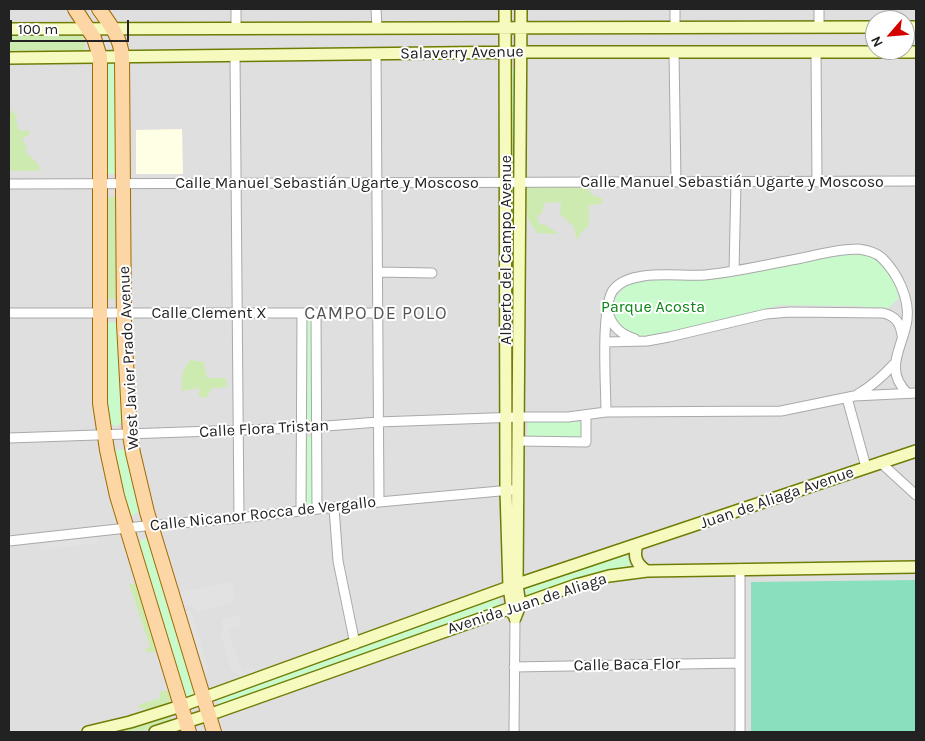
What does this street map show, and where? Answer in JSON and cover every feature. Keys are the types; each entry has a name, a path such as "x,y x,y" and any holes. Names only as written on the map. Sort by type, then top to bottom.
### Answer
{"main road":[{"path":"75,9 89,29"},
{"name":"West Javier Prado Avenue","path":"99,9 113,28 120,43 122,57 124,313 130,435 142,495 213,731"},
{"name":"Alberto del Campo Avenue","path":"505,9 506,491 513,586"},
{"name":"Alberto del Campo Avenue","path":"513,586 519,441 521,9"},
{"name":"Salaverry Avenue","path":"9,28 865,27"},
{"name":"West Javier Prado Avenue","path":"89,29 97,43 100,57 100,403 104,435 116,496 189,729"},
{"name":"Salaverry Avenue","path":"9,58 522,52 916,52"},
{"path":"119,306 124,313 120,320 101,312 119,306"},
{"name":"Juan de Aliaga Avenue","path":"637,545 916,451"},
{"path":"637,545 635,556 637,562 640,567 647,571"},
{"name":"Avenida Juan de Aliaga","path":"88,732 130,722 181,706 513,586 637,545"},
{"path":"621,550 626,553 630,562 627,573"},
{"name":"Avenida Juan de Aliaga","path":"155,732 189,729 208,715 493,614 515,610 576,585 627,573 740,569 916,568"},
{"path":"513,586 515,610"},
{"path":"486,596 492,596 497,602 498,607 493,614"},
{"path":"189,729 206,724 213,731"}],"street":[{"path":"236,9 236,28"},
{"path":"376,9 376,28"},
{"path":"675,9 675,27"},
{"path":"819,9 819,27"},
{"path":"674,52 676,182"},
{"path":"816,52 817,182"},
{"path":"376,54 379,502"},
{"path":"235,56 239,518"},
{"name":"Calle Manuel Sebastián Ugarte y Moscoso","path":"9,184 916,181"},
{"path":"734,271 736,182"},
{"path":"606,412 608,300 619,284 632,278 703,275 734,271 836,251 858,249 881,257 894,273 905,296 907,318 894,364 883,377 869,388 851,397"},
{"path":"378,272 432,273"},
{"path":"606,342 647,341 766,314 864,312 896,314 902,310 905,296"},
{"path":"608,300 611,321 617,330 626,336 647,341"},
{"path":"9,313 101,312"},
{"name":"Calle Clement X","path":"124,313 378,313"},
{"path":"301,511 302,313"},
{"path":"316,313 317,509"},
{"path":"889,315 898,321 902,340"},
{"path":"894,364 897,380 912,393"},
{"path":"851,397 912,393"},
{"path":"851,397 866,467"},
{"name":"Calle Flora Tristan","path":"9,438 301,428 378,422 506,417 586,416 606,412 781,411 851,397"},
{"path":"519,441 586,442 586,416"},
{"path":"880,462 916,495"},
{"name":"Calle Nicanor Rocca de Vergallo","path":"9,542 151,525 239,518 518,489"},
{"path":"334,508 339,569 355,644"},
{"path":"740,569 740,732"},
{"path":"514,732 515,610"},
{"name":"Calle Baca Flor","path":"514,667 740,663"}],"shaded area":[{"path":"9,9 916,9 916,732 9,732"},
{"path":"182,129 183,174 136,174 136,130"},
{"path":"97,536 97,543 41,550 40,543"},
{"path":"232,582 235,601 196,613 194,607 182,604 180,592"},
{"path":"184,610 191,611 209,671 205,675"},
{"path":"239,615 242,626 228,630 242,672 254,668 258,677 248,680 231,670 220,632 224,630 221,620"}],"green space":[{"path":"9,32 84,33 85,54 9,53"},
{"path":"102,63 119,63 116,174 106,174"},
{"path":"509,69 517,69 518,173 508,173"},
{"path":"9,108 18,117 15,120 20,131 28,130 30,134 22,139 27,148 25,151 39,165 39,171 9,171"},
{"path":"525,186 587,187 592,195 602,198 602,204 589,205 589,225 580,234 579,239 576,238 574,227 560,214 561,202 544,203 542,213 537,216 539,224 546,225 559,234 537,233 528,219"},
{"path":"508,189 519,189 517,408 511,408"},
{"path":"106,197 118,197 119,299 107,299"},
{"name":"Parque Acosta","path":"856,253 877,258 893,278 898,299 887,309 856,306 781,305 647,336 632,335 621,329 613,315 614,300 623,289 631,284 664,278 720,279"},
{"path":"314,313 316,420 301,420 302,314"},
{"path":"120,322 124,422 115,426 106,422 104,323"},
{"path":"191,360 204,362 207,378 226,378 227,387 212,388 206,398 198,396 200,388 182,391 184,370"},
{"path":"528,421 581,422 581,439 527,438"},
{"path":"317,436 317,505 301,508 301,437"},
{"path":"118,449 126,450 141,511 128,517 112,456"},
{"path":"150,537 203,698 186,705 137,547 142,540"},
{"path":"625,553 630,562 627,573 528,602 525,583"},
{"path":"916,580 916,732 751,732 751,582"},
{"path":"129,584 138,584 158,651 147,653 145,649 150,647"},
{"path":"498,594 502,609 220,707 217,698"},
{"path":"169,690 171,697 168,706 146,711 145,708 140,709 138,705 160,698 160,692"},
{"path":"169,714 172,723 137,732 105,732"}],"district":[{"name":"CAMPO DE POLO","path":"376,314"}]}
